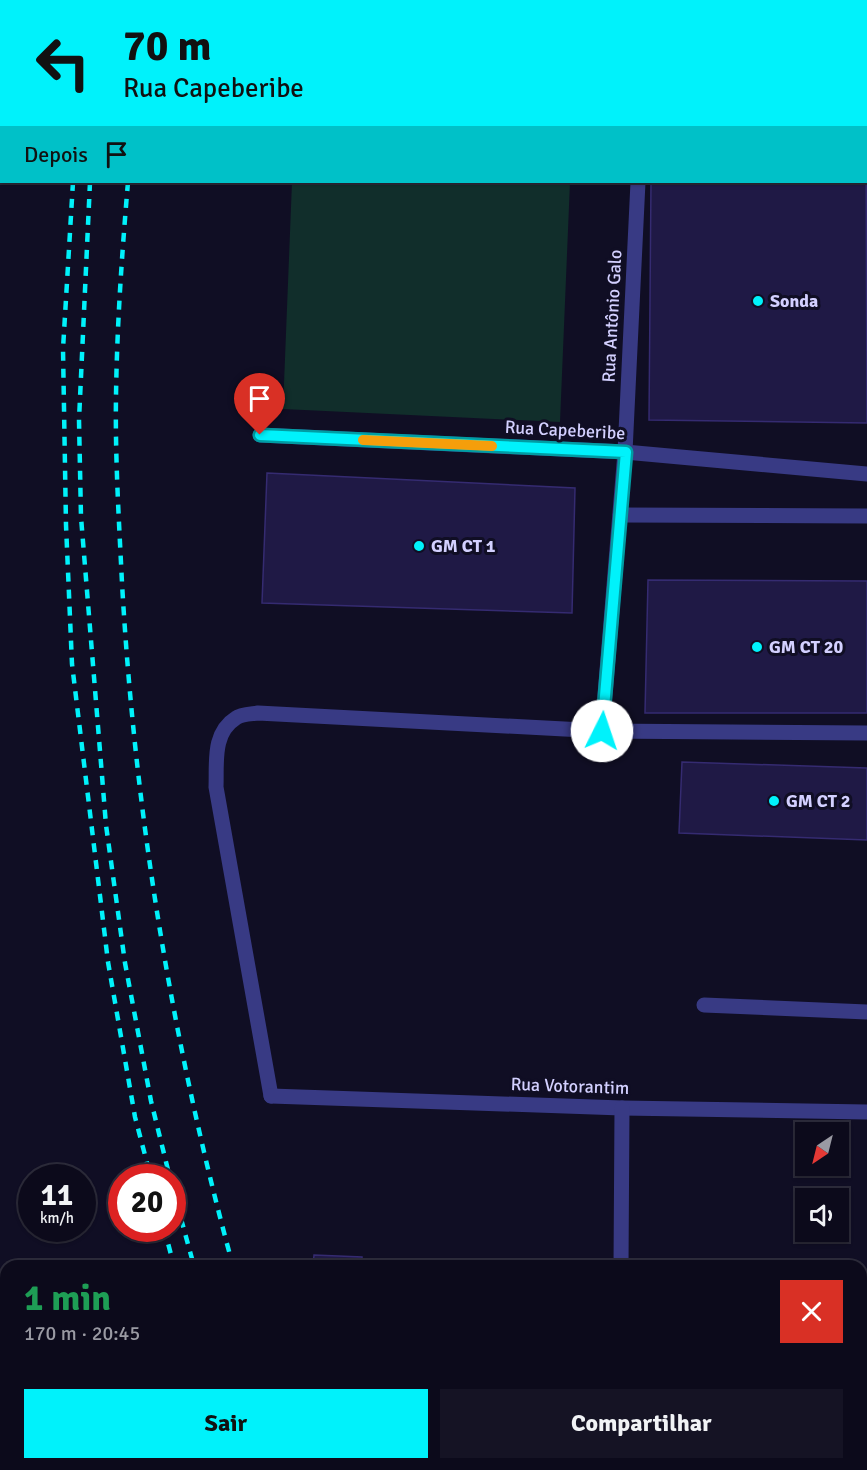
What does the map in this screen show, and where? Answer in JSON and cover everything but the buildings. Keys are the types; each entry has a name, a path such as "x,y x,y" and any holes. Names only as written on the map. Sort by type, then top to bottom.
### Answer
{"street":[{"name":"Rua Antônio Galo","path":"602,731 626,452 638,183"},
{"name":"Rua Capeberibe","path":"260,435 626,452 867,474"},
{"path":"620,515 867,516"},
{"name":"Rua Votorantim","path":"602,731 258,713 237,717 225,729 217,743 216,787 271,1096 622,1108 867,1112"},
{"path":"602,731 867,733"},
{"path":"704,1005 867,1012"},
{"path":"621,1260 622,1108"}],"green space":[{"path":"292,183 570,183 560,422 283,409"}],"railway":[{"path":"73,183 63,349 66,525 72,664 108,962 135,1117 147,1164"},
{"path":"90,183 79,420 81,517 106,825 125,963 151,1101 167,1164"},
{"path":"128,183 119,315 116,443 122,583 136,756 174,1013 211,1182 231,1260"},
{"path":"186,1237 192,1260"},
{"path":"168,1242 172,1260"}],"slow traffic":[{"path":"363,440 492,446"}],"place":[{"name":"Sonda","path":"758,301"},
{"name":"GM CT 1","path":"419,546"},
{"name":"GM CT 20","path":"757,647"},
{"name":"GM CT 2","path":"774,801"}],"route":[{"path":"260,435 626,452 602,731"}]}
